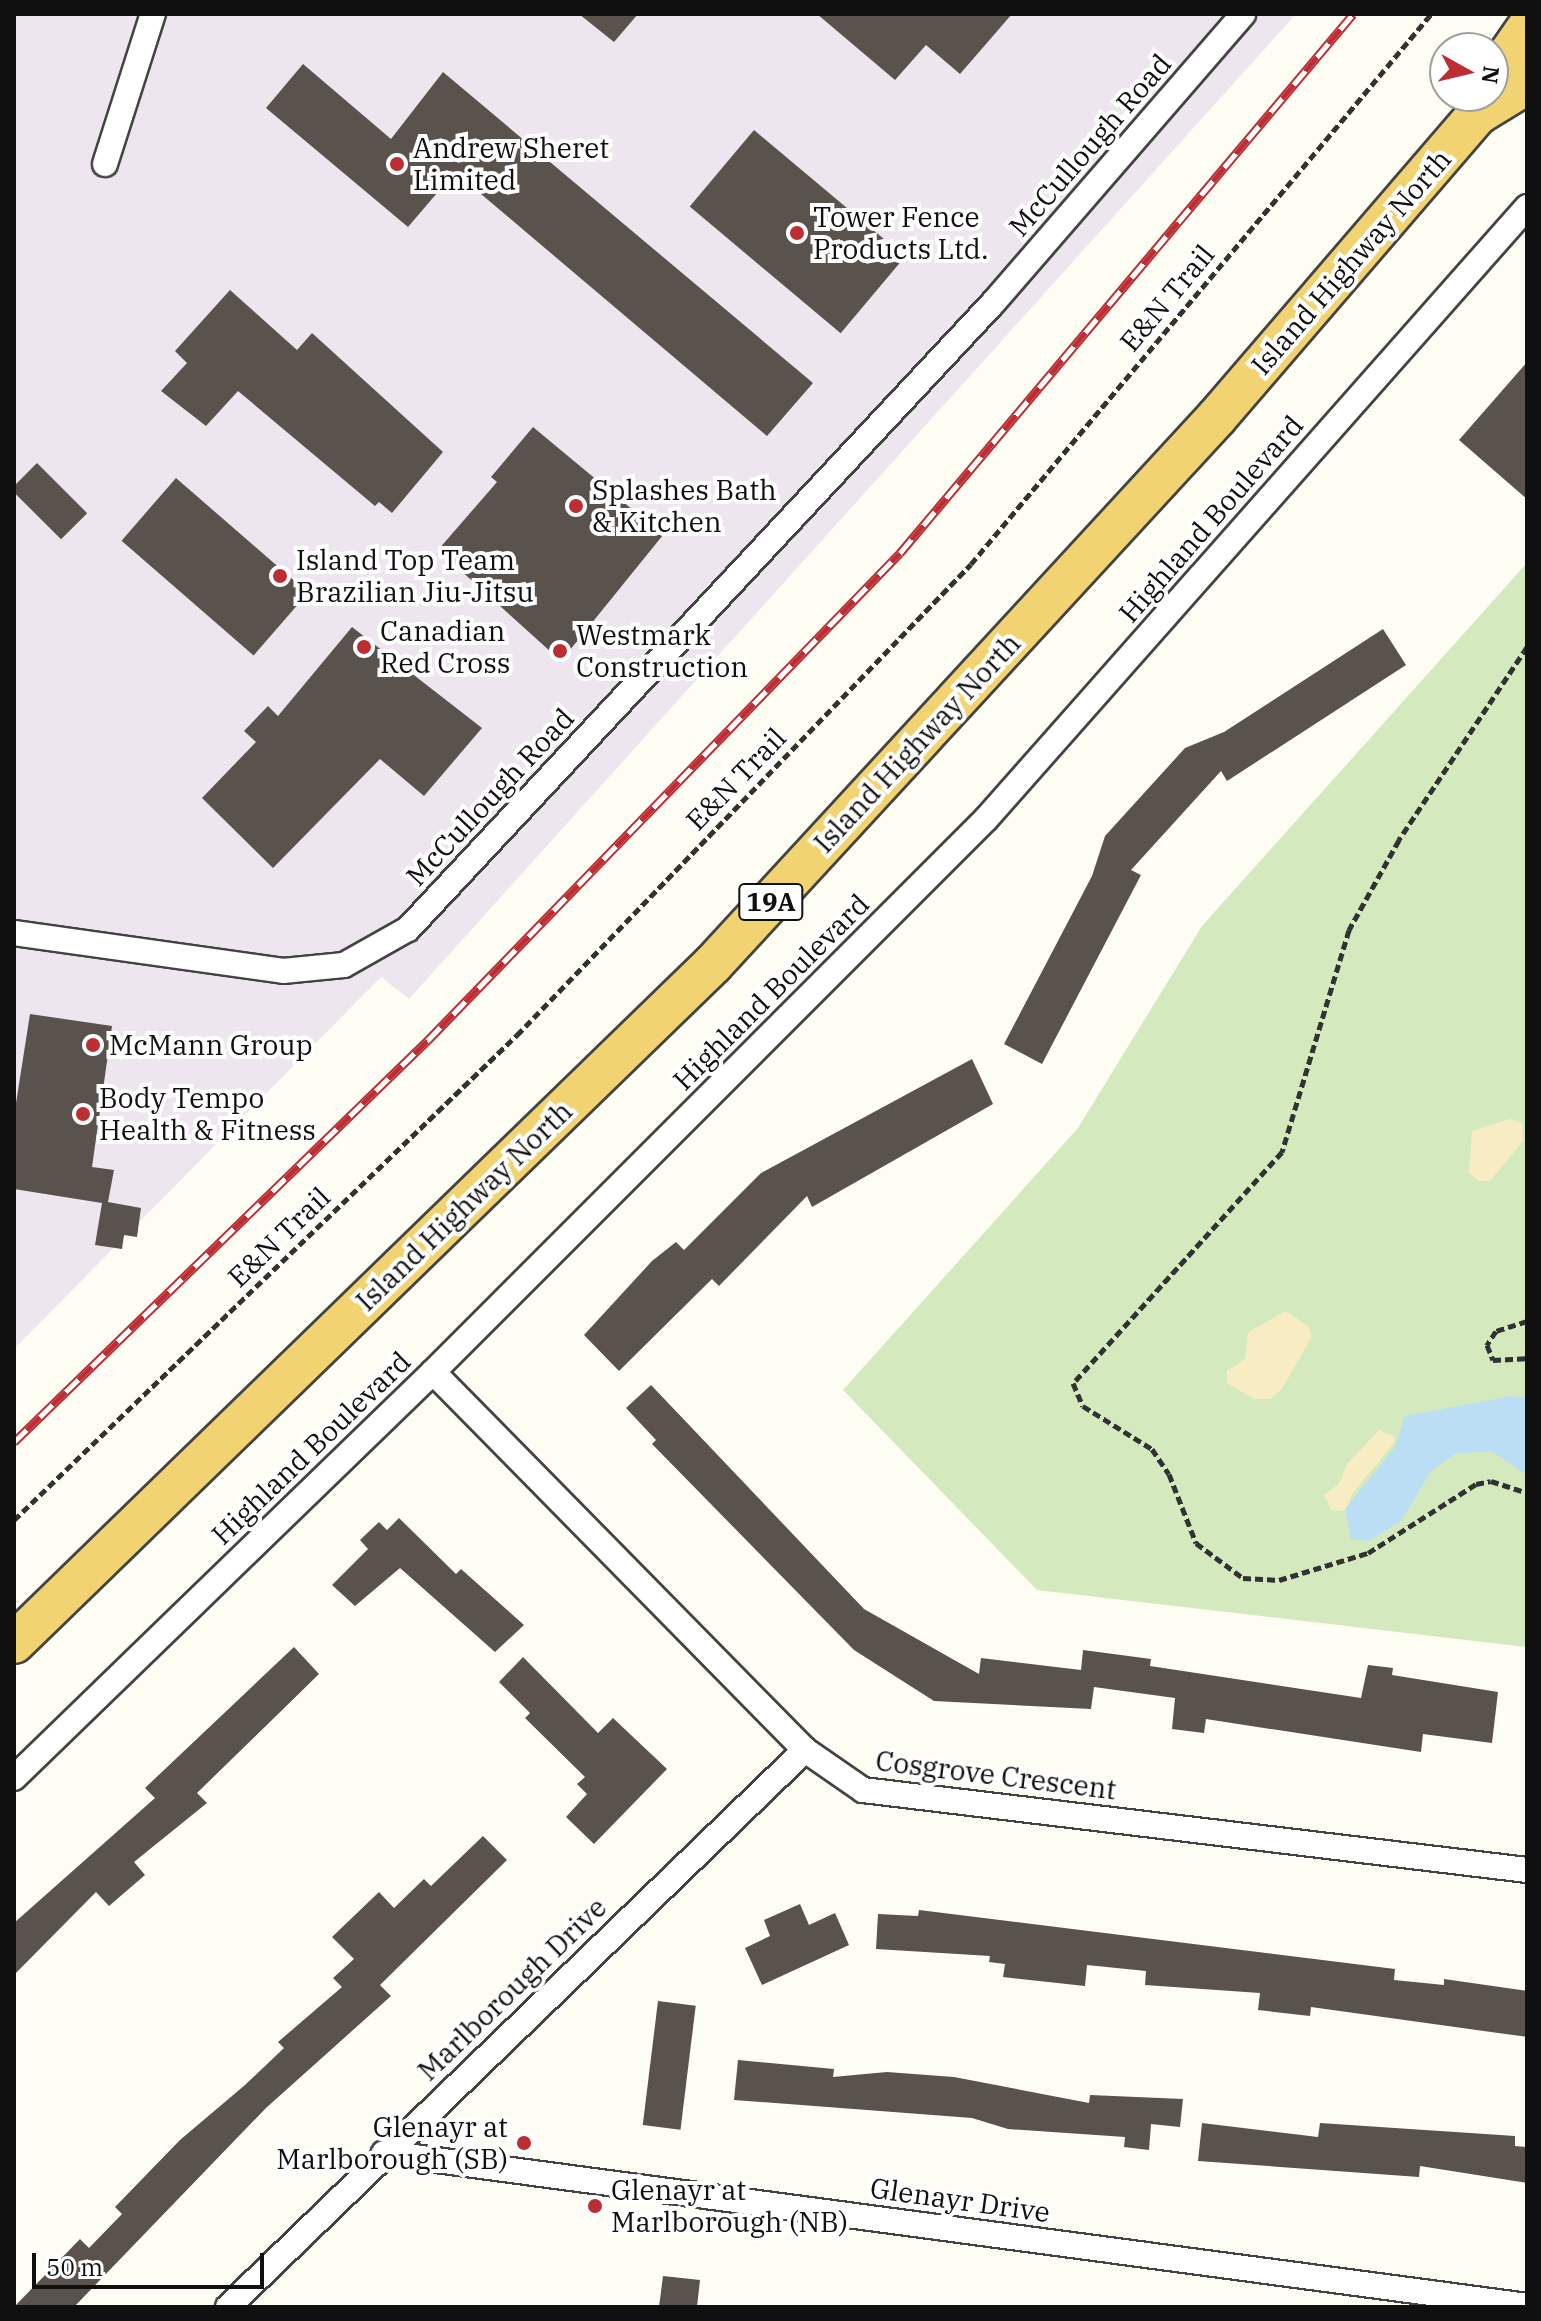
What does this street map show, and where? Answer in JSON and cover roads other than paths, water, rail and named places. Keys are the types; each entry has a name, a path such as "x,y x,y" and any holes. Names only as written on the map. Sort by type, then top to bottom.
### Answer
{"main road":[{"path":"1509,54 1527,28"},
{"name":"Island Highway North","path":"14,1643 713,964 1217,417 1476,112"}],"street":[{"path":"105,164 153,14"},
{"name":"McCullough Road","path":"14,933 283,971 344,965 408,929 993,303 1243,14"},
{"name":"Highland Boulevard","path":"14,1778 433,1372 986,819 1527,207"},
{"name":"Cosgrove Crescent","path":"433,1372 805,1750 863,1790 1527,1870"},
{"name":"Marlborough Drive","path":"228,2307 384,2153 805,1750"},
{"name":"Glenayr Drive","path":"384,2153 1527,2306"}],"water":[{"path":"1512,1396 1527,1399 1527,1475 1491,1451 1455,1454 1431,1471 1401,1521 1369,1541 1351,1539 1345,1509 1395,1447 1405,1416"}],"railway":[{"path":"14,1442 428,1040 900,553 1353,14"}],"place":[{"name":"Andrew Sheret Limited","path":"397,164"},
{"name":"Tower Fence Products Ltd.","path":"797,233"},
{"name":"Splashes Bath & Kitchen","path":"576,506"},
{"name":"Island Top Team Brazilian Jiu-Jitsu","path":"280,576"},
{"name":"Canadian Red Cross","path":"364,647"},
{"name":"Westmark Construction","path":"560,651"},
{"name":"McMann Group","path":"93,1045"},
{"name":"Body Tempo Health & Fitness","path":"83,1114"},
{"name":"Glenayr at Marlborough (SB)","path":"524,2143"},
{"name":"Glenayr at Marlborough (NB)","path":"595,2206"}]}
